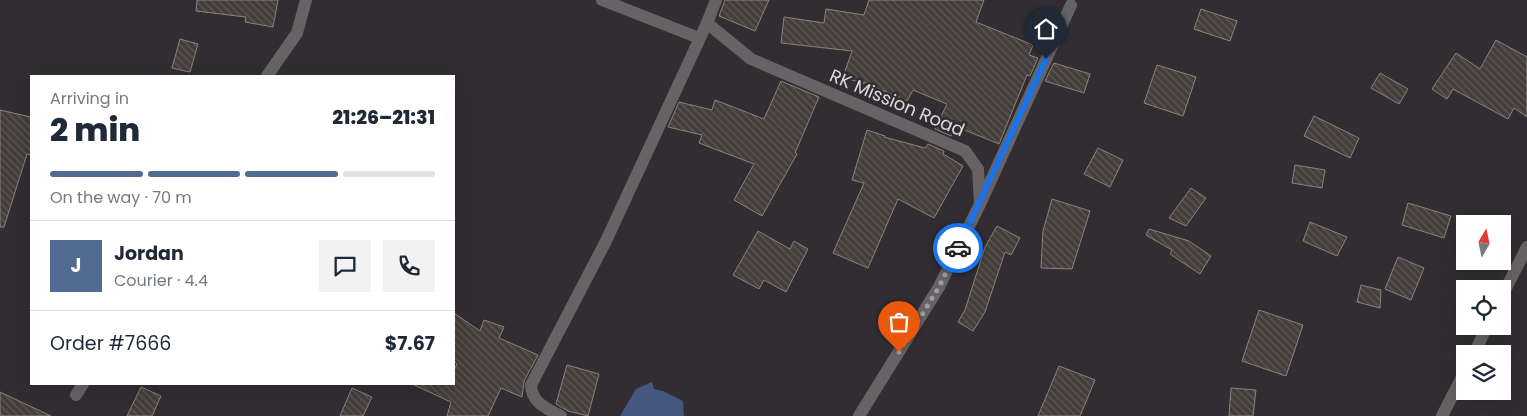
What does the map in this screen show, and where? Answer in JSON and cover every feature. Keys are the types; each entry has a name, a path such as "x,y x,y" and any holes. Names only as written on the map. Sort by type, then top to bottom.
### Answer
{"street":[{"path":"268,75 297,33 306,0"},
{"path":"602,0 698,38"},
{"path":"560,416 542,407 531,393 531,385 606,241 716,0"},
{"path":"980,204 1071,5"},
{"name":"RK Mission Road","path":"707,23 751,59 965,151 978,169 980,204 939,287 859,416"},
{"path":"1510,280 1527,247"},
{"path":"76,395 82,385"},
{"path":"1442,416 1456,389"}],"water":[{"path":"652,382 654,389 663,391 683,401 684,416 620,416 636,389"}],"building":[{"path":"197,0 278,0 273,27 245,22 246,17 196,11"},
{"path":"725,0 769,0 755,31 719,16"},
{"path":"869,0 984,0 976,22 1033,45 1029,55 1038,58 1030,76 1027,75 999,144 955,126 951,136 935,129 947,104 913,90 907,101 864,82 864,84 843,77 852,51 781,43 784,17 824,23 826,9 864,15"},
{"path":"1201,9 1237,21 1230,41 1194,29"},
{"path":"180,39 198,44 190,72 172,68"},
{"path":"1496,40 1527,57 1527,117 1514,108 1508,119 1453,89 1447,99 1432,89 1456,53 1480,69"},
{"path":"1054,63 1090,74 1084,93 1045,81"},
{"path":"1157,65 1196,77 1183,116 1144,103"},
{"path":"1380,73 1408,89 1399,104 1371,88"},
{"path":"781,81 819,97 795,153 797,154 762,216 734,200 754,164 699,143 702,135 668,127 679,102 712,110 715,100 764,119"},
{"path":"0,110 30,117 30,155 27,154 4,227 0,227"},
{"path":"1314,116 1359,138 1350,158 1304,136"},
{"path":"867,130 884,137 925,148 928,144 944,151 943,154 963,166 934,218 898,199 868,268 833,253 864,183 852,180"},
{"path":"1098,148 1123,160 1110,187 1084,174"},
{"path":"1295,165 1325,170 1322,188 1292,183"},
{"path":"1191,188 1206,198 1186,226 1169,218"},
{"path":"1052,199 1090,211 1072,269 1041,268 1043,231"},
{"path":"1408,203 1451,216 1444,238 1402,225"},
{"path":"1310,222 1347,237 1337,256 1303,241"},
{"path":"997,226 1020,238 1011,255 1005,252 985,312 973,331 958,322 965,310 985,247"},
{"path":"1149,229 1189,241 1211,256 1200,274 1170,254 1172,250 1146,235"},
{"path":"758,231 790,249 794,241 808,249 786,292 764,280 759,289 733,275"},
{"path":"1398,257 1424,268 1411,300 1385,289"},
{"path":"1361,285 1381,290 1380,308 1357,302"},
{"path":"1259,310 1303,325 1286,376 1242,361"},
{"path":"455,314 480,331 484,320 504,327 499,338 538,355 524,381 522,397 501,388 488,416 447,416 451,402 414,385 455,385 455,368 457,364 455,362"},
{"path":"567,365 599,374 588,416 568,411 556,404"},
{"path":"1059,366 1095,380 1080,416 1038,416"},
{"path":"141,387 161,396 152,416 127,416"},
{"path":"352,388 372,397 363,416 340,416"},
{"path":"1231,388 1256,390 1253,416 1229,416"},
{"path":"0,392 51,416 0,416"}],"way so far":[{"path":"899,352 939,287 958,248"}],"route":[{"path":"958,248 1046,59"}]}
